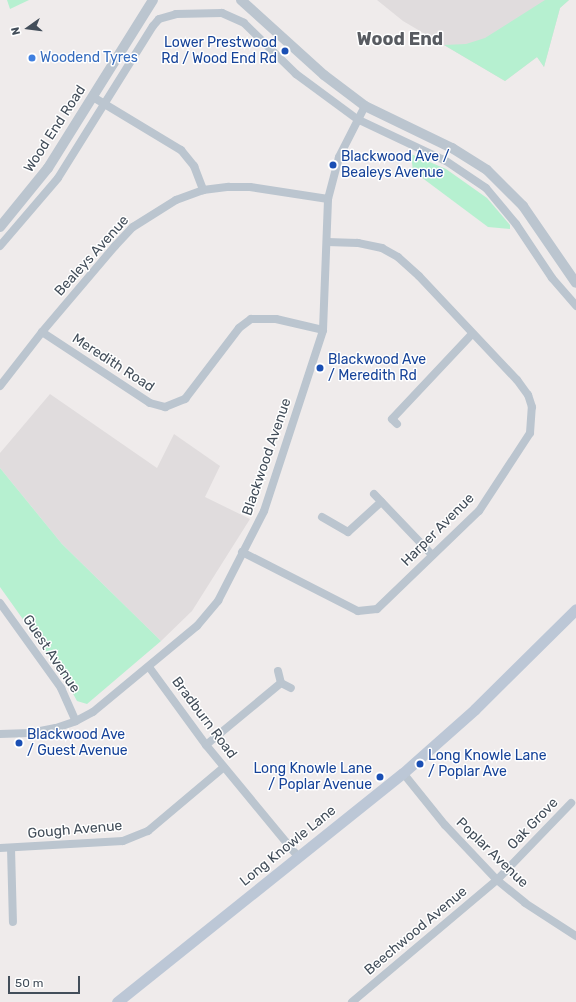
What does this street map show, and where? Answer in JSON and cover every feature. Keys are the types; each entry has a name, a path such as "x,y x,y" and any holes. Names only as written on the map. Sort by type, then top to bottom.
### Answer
{"main road":[{"name":"Long Knowle Lane","path":"117,1002 299,858 403,773 475,709 576,609"}],"street":[{"name":"Wood End Road","path":"0,227 48,168 153,0"},
{"path":"241,0 324,75 365,106 452,148 487,170 523,206 576,283"},
{"path":"0,246 58,178 159,19 176,14 222,13 244,23 266,47 296,74 357,119 446,161 486,188 516,224 552,278 576,306"},
{"path":"93,97 182,150 194,166 202,190"},
{"name":"Blackwood Avenue","path":"0,734 33,733 76,721 92,712 150,668 197,626 218,601 264,511 324,330 328,198 339,157 357,119 365,106"},
{"name":"Bealeys Avenue","path":"0,386 42,332 133,228 176,200 202,190 250,187 328,198"},
{"name":"Harper Avenue","path":"242,552 358,611 377,609 479,510 530,433 532,407 528,395 517,380 472,334 419,276 398,257 382,248 358,243 327,242"},
{"name":"Meredith Road","path":"42,332 150,403 165,407 185,399 239,328 251,319 271,318 324,330"},
{"path":"397,424 392,419 472,334"},
{"path":"374,494 432,555"},
{"path":"322,517 348,532 381,502"},
{"name":"Guest Avenue","path":"0,603 61,688 76,721"},
{"name":"Bradburn Road","path":"150,668 206,745 299,858"},
{"path":"278,671 281,683 291,688"},
{"path":"206,745 281,683"},
{"name":"Gough Avenue","path":"0,848 123,841 148,831 224,767"},
{"name":"Poplar Avenue","path":"403,773 445,826 497,880 525,903 576,936"},
{"name":"Oak Grove","path":"497,880 571,803"},
{"path":"12,848 13,922"},
{"name":"Beechwood Avenue","path":"352,1002 497,880"}],"shaded area":[{"path":"377,0 569,0 560,8 544,67 537,57 505,81 403,21"},
{"path":"50,394 157,468 174,434 220,466 205,497 250,519 192,611 161,641 62,544 0,468 0,453"}],"green space":[{"path":"7,0 29,0 10,9"},
{"path":"545,0 569,0 560,8 544,67 537,57 505,81 444,45 466,44 485,38"},
{"path":"411,154 446,169 487,198 510,225 510,229 488,227 413,171"},
{"path":"0,468 62,544 161,641 87,704 77,701 64,677 0,587"}],"place":[{"name":"Lower Prestwood Rd / Wood End Rd","path":"285,51"},
{"name":"Woodend Tyres","path":"32,58"},
{"name":"Blackwood Ave / Bealeys Avenue","path":"333,165"},
{"name":"Blackwood Ave / Meredith Rd","path":"320,368"},
{"name":"Blackwood Ave / Guest Avenue","path":"19,743"},
{"name":"Long Knowle Lane / Poplar Ave","path":"420,764"},
{"name":"Long Knowle Lane / Poplar Avenue","path":"380,777"}],"district":[{"name":"Wood End","path":"400,39"}]}
